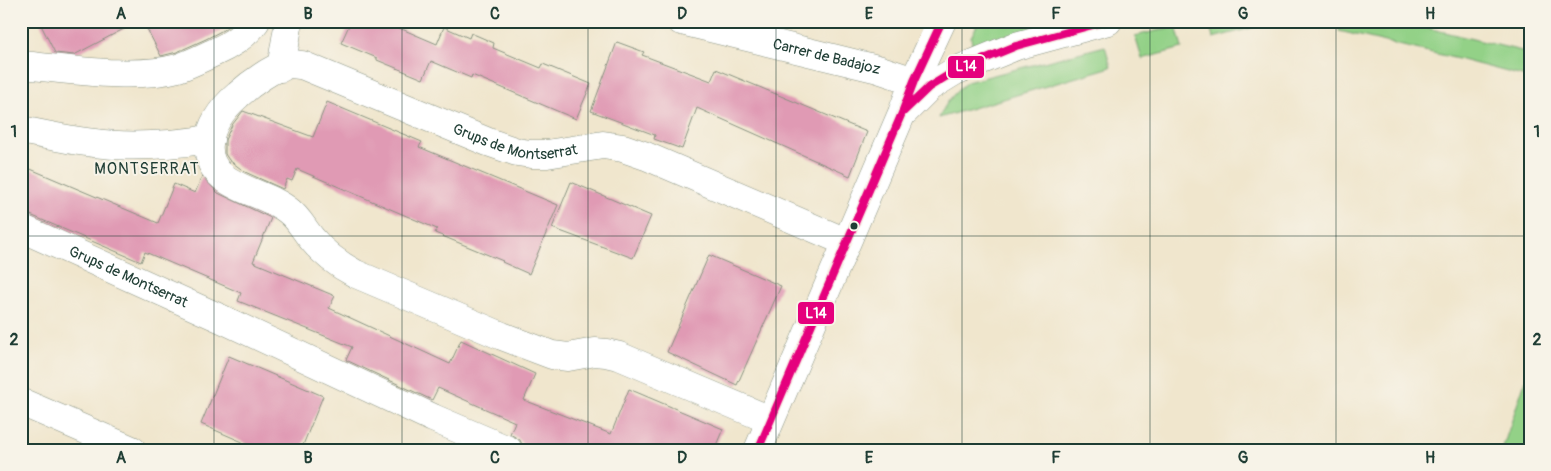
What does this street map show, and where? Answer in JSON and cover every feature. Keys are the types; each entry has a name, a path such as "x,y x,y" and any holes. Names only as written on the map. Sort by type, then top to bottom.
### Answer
{"street":[{"path":"21,65 91,72 140,73 178,68 224,48 244,34 256,21"},
{"path":"281,68 289,21"},
{"name":"Carrer de Badajoz","path":"681,21 878,69 914,80"},
{"path":"758,450 902,113 914,80 942,21"},
{"path":"902,113 929,87 954,71 1016,46 1108,21"},
{"name":"Grups de Montserrat","path":"770,420 619,356 595,352 568,357 552,354 502,336 356,274 336,263 323,252 290,211 278,203 229,181 219,174 210,162 208,151 216,122 226,106 254,83 289,64 302,65 488,142 517,152 547,154 603,145 623,148 646,156 846,242"},
{"path":"21,130 86,142 116,144 174,144 210,139"},
{"name":"Grups de Montserrat","path":"21,228 222,319 433,418 508,450"},
{"path":"21,402 132,450"}],"green space":[{"path":"979,21 1061,21 978,45 972,45 971,37"},
{"path":"1209,21 1278,21 1213,38"},
{"path":"1340,21 1399,21 1530,53 1530,78 1339,31"},
{"path":"1176,26 1182,48 1142,59 1135,36"},
{"path":"1105,46 1111,67 939,118 951,98 967,82"},
{"path":"1530,366 1530,450 1502,450"}],"building":[{"path":"39,21 139,21 74,55 55,53"},
{"path":"143,21 235,21 206,39 177,52 161,56"},
{"path":"351,21 383,21 437,44 444,27 469,38 471,33 494,43 493,48 541,68 543,64 591,84 576,119 472,75 471,78 431,61 423,79 341,43"},
{"path":"617,42 644,52 642,55 711,81 716,69 867,132 850,176 697,108 682,149 654,139 655,135 591,111"},
{"path":"327,102 422,142 419,147 558,205 529,274 503,261 435,233 437,229 297,169 292,181 287,179 283,189 245,172 229,160 225,154 225,140 232,125 243,111 313,137"},
{"path":"21,165 158,223 174,184 195,193 202,176 218,193 271,218 253,262 335,296 329,308 450,364 461,340 535,374 524,400 611,434 629,389 723,429 714,450 530,450 523,447 520,440 510,434 515,422 438,388 432,400 346,360 352,347 238,301 241,293 145,252 141,262 21,211"},
{"path":"571,182 651,216 633,258 552,228"},
{"path":"709,255 781,286 737,385 667,352"},
{"path":"229,356 323,396 301,450 261,450 201,424"}],"transit line":[{"name":"L14","path":"903,110 914,81 942,21"},
{"name":"L14","path":"758,450 902,113 929,87 955,71 1016,46 1107,21"}],"district":[{"name":"MONTSERRAT","path":"147,169"}]}
